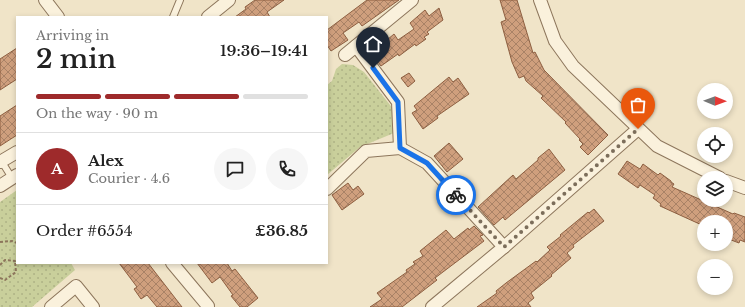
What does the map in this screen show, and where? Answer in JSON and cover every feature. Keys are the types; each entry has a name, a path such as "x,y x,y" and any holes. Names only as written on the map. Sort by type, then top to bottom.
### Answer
{"street":[{"path":"45,0 57,16"},
{"path":"209,16 229,0"},
{"path":"345,55 412,0"},
{"path":"540,0 555,41 573,66 657,146 706,171"},
{"path":"356,46 398,102 400,148"},
{"path":"432,307 504,247 638,129"},
{"path":"328,188 366,151 400,148 427,163 504,247"},
{"path":"1,162 16,153"},
{"path":"0,186 15,176"},
{"path":"733,184 745,188"},
{"path":"173,264 208,306"},
{"path":"51,307 76,286 93,307"}],"lane":[{"path":"173,16 180,0"},
{"path":"1,162 15,176"}],"path":[{"path":"0,242 16,242"},
{"path":"0,265 5,260 16,260 16,272 6,280 0,278"}],"green space":[{"path":"342,64 353,65 364,72 394,110 394,133 360,147 328,174 328,84 332,81 336,69"},
{"path":"16,191 16,264 72,264 75,270 32,307 0,307 0,202"}],"building":[{"path":"255,0 284,0 267,12 269,16 236,16 246,9 245,7"},
{"path":"367,0 399,0 362,26 359,22 343,33 348,40 331,51 328,46 328,29"},
{"path":"500,0 517,0 533,53 535,52 544,70 608,135 588,155 580,147 583,144 579,140 580,139 565,123 566,122 541,98 543,96 526,81 524,76 519,78 512,62 501,22 506,20"},
{"path":"439,8 443,20 427,32 429,34 424,37 426,39 416,46 415,44 399,56 398,54 381,66 371,53 388,41 387,40 394,34 398,40 414,29 410,23 425,10 429,16"},
{"path":"16,49 16,80 0,90 0,59"},
{"path":"409,73 415,81 408,87 401,78"},
{"path":"449,77 453,82 458,78 469,94 437,116 438,118 423,129 412,113 417,110 414,106"},
{"path":"16,106 16,136 0,146 0,116"},
{"path":"449,143 463,159 447,172 434,156"},
{"path":"549,149 565,170 505,220 503,217 494,225 478,207 513,175 516,179"},
{"path":"627,161 640,169 643,164 658,175 660,173 671,181 674,184 672,187 697,198 697,207 717,207 733,214 734,213 745,217 745,242 740,240 739,243 733,241 733,215 697,215 697,223 660,206 661,204 653,198 655,195 640,185 638,188 618,174"},
{"path":"348,183 353,190 358,186 364,194 342,210 332,195"},
{"path":"594,209 604,221 573,245 574,247 567,253 571,258 531,293 534,298 528,303 531,307 477,307 497,293 496,291 506,283 536,261 537,262 550,250 547,247 588,212 589,213"},
{"path":"474,226 483,235 480,236 484,241 435,278 437,280 402,307 370,307 382,299 377,293 407,272 406,270 415,264 413,262 423,256 420,251 446,230 454,239 468,228 469,230"},
{"path":"120,264 149,264 182,307 157,307 147,295 141,299 134,289 137,287"},
{"path":"198,264 228,264 232,271 235,269 258,298 247,307 240,307 231,296 233,295 220,277 212,283"}],"way so far":[{"path":"456,195 504,247 638,129"}],"route":[{"path":"373,68 398,102 400,148 427,163 456,195"}]}
